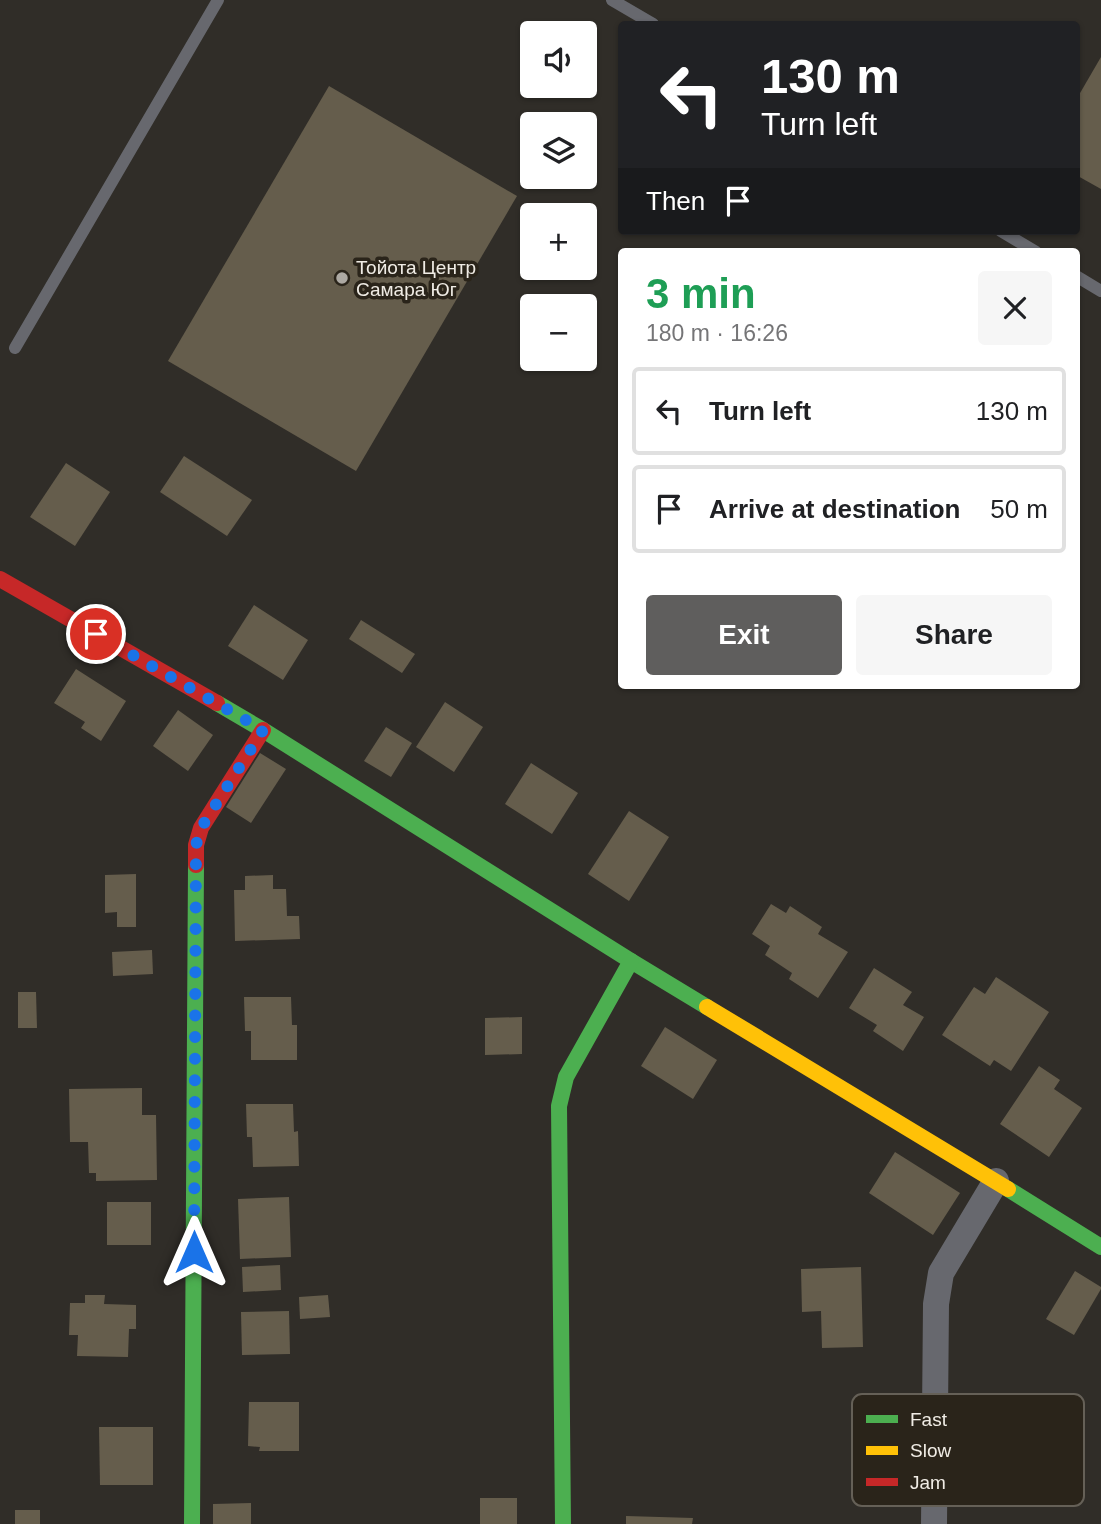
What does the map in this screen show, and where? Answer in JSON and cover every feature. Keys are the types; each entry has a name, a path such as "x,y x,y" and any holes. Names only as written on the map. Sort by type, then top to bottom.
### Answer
{"street":[{"path":"0,579 263,730 631,961 1101,1247"},
{"path":"192,1524 196,845 201,828 263,730"},
{"path":"563,1524 559,1106 566,1077 631,961"},
{"path":"935,1394 936,1304 941,1273 996,1181"},
{"path":"934,1506 934,1524"}],"lane":[{"path":"15,348 218,0"},
{"path":"612,0 648,21"},
{"path":"1008,235 1029,248"},
{"path":"1080,278 1101,290"}],"building":[{"path":"1101,57 1101,189 1080,177 1080,93"},
{"name":"Тойота Центр Самара Юг","path":"329,86 517,196 356,471 168,361"},
{"path":"184,456 252,500 227,536 160,492"},
{"path":"66,463 110,492 75,546 30,517"},
{"path":"254,605 308,640 283,680 228,646"},
{"path":"361,620 415,654 402,673 349,639"},
{"path":"76,669 126,701 101,741 81,728 85,722 54,703"},
{"path":"445,702 483,727 454,772 416,747"},
{"path":"178,710 213,735 188,771 153,746"},
{"path":"386,727 412,743 391,777 364,761"},
{"path":"260,753 286,769 251,823 226,807"},
{"path":"531,763 578,793 552,834 505,804"},
{"path":"629,811 669,837 629,901 588,874"},
{"path":"136,874 136,927 117,927 117,912 105,913 105,875"},
{"path":"273,875 273,889 286,889 287,916 299,916 300,939 235,941 234,890 245,890 245,876"},
{"path":"771,904 786,913 790,906 822,927 818,934 848,952 818,998 789,979 792,973 765,955 770,946 752,934"},
{"path":"152,950 153,974 113,976 112,952"},
{"path":"874,968 912,992 903,1005 924,1017 903,1051 873,1031 877,1025 849,1008"},
{"path":"996,977 1049,1012 1011,1071 994,1060 990,1066 942,1035 974,987 985,994"},
{"path":"18,992 36,992 37,1028 18,1028"},
{"path":"244,997 291,997 292,1025 297,1025 297,1060 251,1060 251,1031 245,1031"},
{"path":"522,1017 522,1054 485,1055 485,1018"},
{"path":"665,1027 717,1060 693,1099 641,1066"},
{"path":"1039,1066 1060,1080 1054,1089 1082,1108 1049,1157 1000,1124"},
{"path":"142,1088 142,1115 156,1115 157,1180 96,1181 96,1173 89,1173 88,1142 70,1142 69,1089"},
{"path":"246,1104 293,1104 294,1132 298,1131 299,1166 253,1167 252,1137 247,1137"},
{"path":"895,1152 960,1193 933,1235 869,1193"},
{"path":"289,1197 291,1257 240,1259 238,1199"},
{"path":"107,1202 151,1202 151,1245 107,1245"},
{"path":"280,1265 281,1290 243,1292 242,1267"},
{"path":"861,1267 863,1347 822,1348 821,1311 802,1312 801,1269"},
{"path":"1075,1271 1101,1289 1074,1335 1046,1319"},
{"path":"85,1295 105,1295 104,1304 136,1305 136,1329 129,1329 128,1357 77,1356 78,1335 69,1335 70,1303 85,1303"},
{"path":"328,1295 330,1317 300,1319 299,1297"},
{"path":"289,1311 290,1354 242,1355 241,1312"},
{"path":"249,1402 299,1402 299,1451 259,1451 260,1447 248,1446"},
{"path":"99,1427 153,1427 153,1485 100,1485"},
{"path":"480,1498 517,1498 517,1524 480,1524"},
{"path":"251,1503 251,1524 213,1524 213,1504"},
{"path":"15,1510 40,1510 40,1524 15,1524"},
{"path":"626,1516 693,1518 692,1524 626,1524"}],"traffic: fast":[{"path":"217,703 707,1007"},
{"path":"192,1524 196,865"},
{"path":"563,1524 559,1106 566,1077 631,961"},
{"path":"1008,1189 1101,1247"}],"traffic: slow":[{"path":"707,1007 1008,1189"}],"traffic: jam":[{"path":"0,579 217,703"},
{"path":"196,865 196,845 201,828 263,730"}],"place":[{"name":"Тойота Центр Самара Юг","path":"342,278"}],"route":[{"path":"96,634 263,730 201,828 196,845 194,1252"}]}
